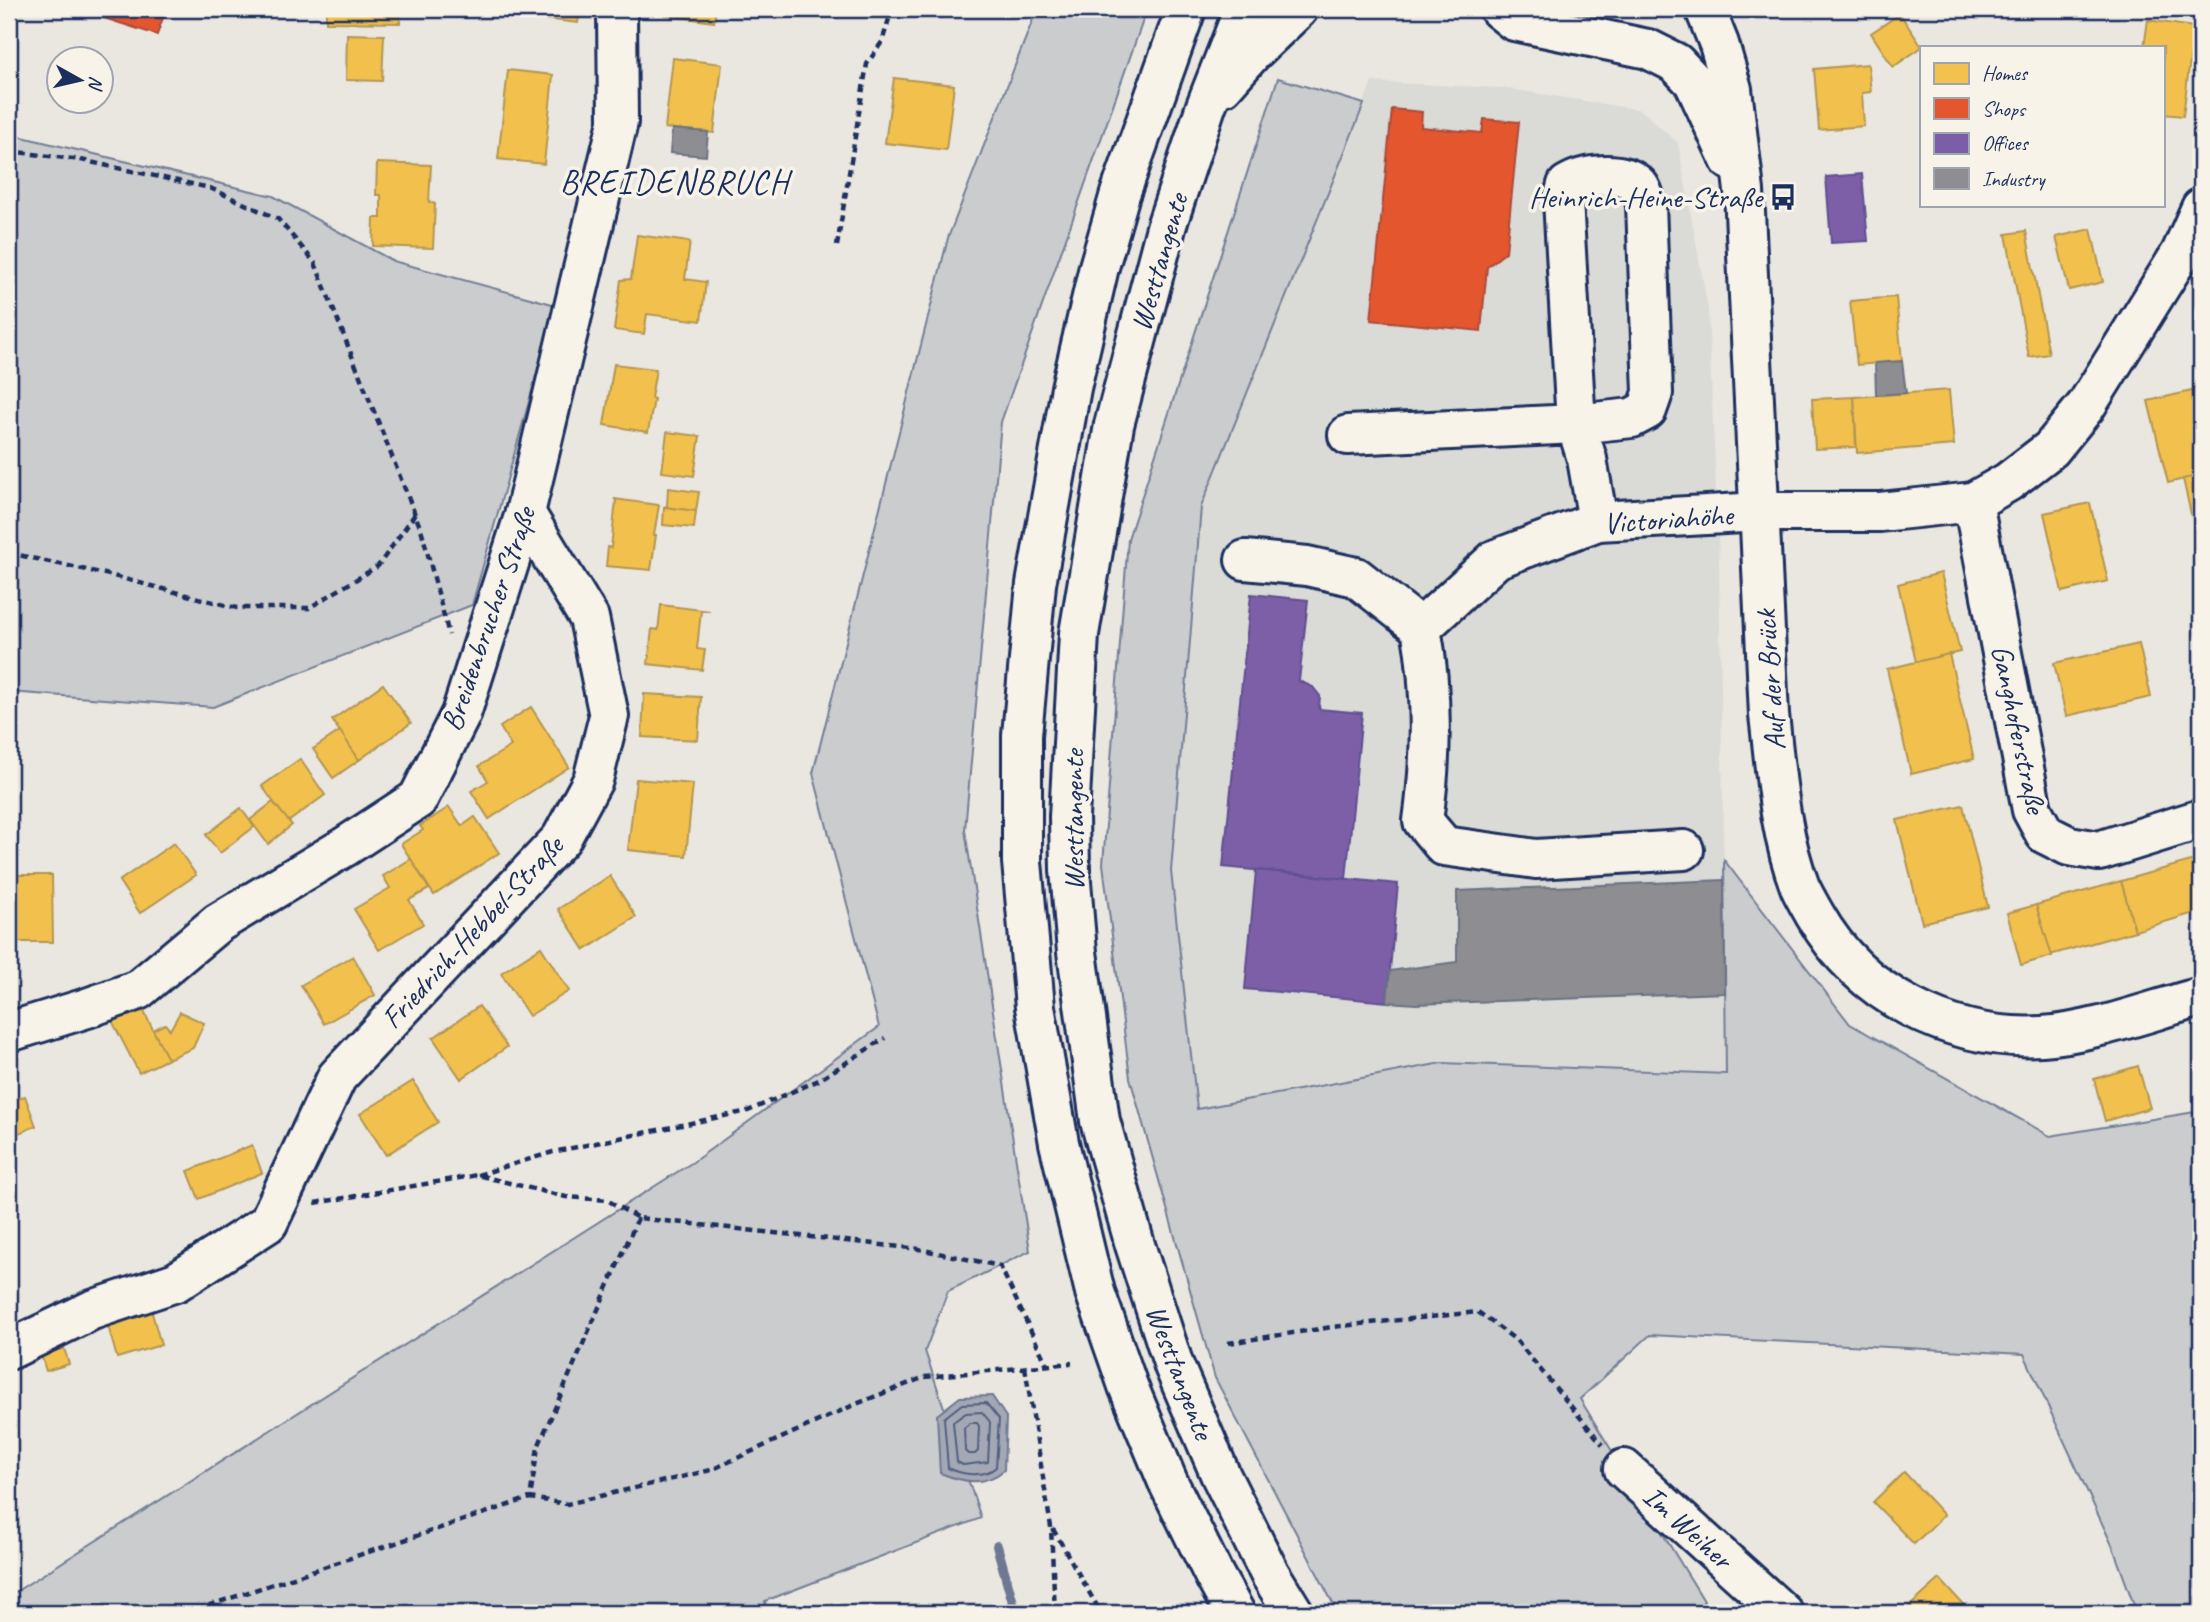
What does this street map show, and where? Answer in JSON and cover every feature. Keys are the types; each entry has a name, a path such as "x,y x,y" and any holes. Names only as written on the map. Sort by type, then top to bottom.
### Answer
{"main road":[{"name":"Breidenbrucher Straße","path":"9,1032 87,1009 138,990 218,923 343,848 418,799 461,714 525,513 618,121 617,9"},
{"name":"Westtangente","path":"1186,9 1120,194 1099,267 1071,388 1036,584 1021,735 1022,862 1035,1007 1059,1143 1095,1292 1128,1386 1168,1482 1235,1613"},
{"name":"Westtangente","path":"1244,9 1206,106 1167,223 1114,425 1079,634 1069,817 1070,870 1077,952 1100,1121 1135,1245 1174,1366 1221,1476 1270,1574 1294,1613"},
{"path":"1206,106 1253,52 1298,9"},
{"path":"1499,9 1514,21 1648,49 1676,63 1694,82 1744,191"},
{"name":"Auf der Brück","path":"1705,9 1732,89 1744,191 1769,715 1778,798 1786,841 1801,889 1825,933 1858,971 1898,1001 1943,1023 1992,1034 2043,1036 2091,1027 2201,997"},
{"path":"1348,435 1576,424 1632,418 1647,410 1653,393 1646,204 1639,185 1625,176 1579,177 1567,185 1563,200 1576,424 1587,458 1598,521"},
{"path":"1761,512 1880,512 1973,502 2008,482 2051,449 2191,263 2201,208"},
{"name":"Ganghoferstraße","path":"1973,502 2032,810 2045,834 2069,846 2099,851 2201,819"},
{"name":"Victoriahöhe","path":"1421,628 1496,559 1598,521 1761,512"},
{"name":"Friedrich-Hebbel-Straße","path":"271,1218 337,1077 561,839 593,780 609,716 589,618 525,513"},
{"path":"1245,560 1307,566 1356,577 1421,628 1427,664 1431,726 1423,821 1444,846 1536,859 1684,850"},
{"path":"9,1349 92,1310 176,1282 271,1218"},
{"name":"Im Weiher","path":"1624,1469 1783,1613"}],"path":[{"path":"837,246 867,64 882,42 892,9"},
{"path":"9,151 81,160 210,188 278,219 315,263 422,531 454,655 474,672"},
{"path":"9,553 237,608 309,608 377,566 415,514"},
{"path":"271,1218 292,1208 477,1175 553,1152 748,1111 819,1080 885,1038"},
{"path":"477,1175 566,1198 607,1200 638,1219 919,1249 1000,1266 1047,1365"},
{"path":"530,1498 538,1447 638,1219"},
{"path":"1228,1342 1332,1327 1478,1312 1516,1340 1624,1469"},
{"path":"186,1613 530,1498 567,1504 711,1471 856,1404 925,1377 1072,1363"},
{"path":"1025,1367 1051,1527 1055,1613"},
{"path":"1051,1527 1101,1613"}],"shaded area":[{"path":"1037,9 1147,9 1001,422 965,830 1030,1251 948,1291 925,1351 981,1518 765,1601 767,1613 9,1613 9,1596 693,1162 879,1027 813,773 948,238"},
{"path":"1278,78 1364,104 1201,507 1171,871 1197,1109 1442,1063 1726,1074 1724,860 1850,1024 2050,1136 2201,1111 2201,1613 2137,1613 2112,1545 2024,1354 1650,1335 1580,1399 1704,1601 1694,1613 1338,1613 1215,1378 1130,1078 1103,864 1128,539"},
{"path":"1372,82 1503,88 1641,110 1678,143 1708,309 1719,560 1727,1074 1442,1063 1197,1109 1171,871 1201,507"},
{"path":"9,134 273,196 393,261 556,305 472,605 213,707 9,692"}],"water":[{"path":"992,1396 1006,1417 1004,1470 981,1481 957,1479 940,1473 937,1415 960,1397"}],"building: Homes":[{"path":"326,9 400,9 400,23 326,22"},
{"path":"508,9 580,9 578,23 508,15"},
{"path":"666,9 716,9 714,22 665,15"},
{"path":"1900,14 1921,46 1893,67 1871,33"},
{"path":"2148,20 2194,27 2183,116 2164,114 2164,46 2144,46"},
{"path":"347,34 384,35 382,81 346,80"},
{"path":"673,58 722,64 714,133 665,128"},
{"path":"1868,64 1871,92 1862,93 1864,126 1819,130 1814,69"},
{"path":"508,70 553,75 544,164 498,159"},
{"path":"894,78 954,85 946,150 885,143"},
{"path":"377,163 431,165 429,202 435,204 433,248 373,246 374,218 381,218 381,195 376,195"},
{"path":"2091,229 2103,282 2069,290 2056,237"},
{"path":"2026,231 2049,354 2029,357 2006,234"},
{"path":"637,235 690,242 685,279 706,282 701,321 647,314 644,334 614,330 621,280 631,279"},
{"path":"1896,297 1902,361 1857,365 1850,301"},
{"path":"614,364 656,369 648,432 604,425"},
{"path":"1949,390 1954,445 1857,453 1854,397"},
{"path":"2196,390 2201,411 2201,475 2168,483 2148,401"},
{"path":"1854,397 1856,447 1815,449 1812,399"},
{"path":"667,432 700,436 694,476 662,472"},
{"path":"2201,475 2201,558 2183,479"},
{"path":"668,488 699,492 696,511 664,507 667,506"},
{"path":"614,499 659,505 651,570 606,566 608,547 611,548"},
{"path":"2090,503 2108,581 2062,592 2044,513"},
{"path":"664,507 696,511 694,528 663,525"},
{"path":"1941,573 1960,652 1916,662 1898,584"},
{"path":"661,605 710,611 701,611 697,649 705,650 702,670 648,664 652,629 658,630"},
{"path":"2139,644 2151,697 2066,716 2054,663"},
{"path":"1949,654 1974,759 1911,774 1887,669"},
{"path":"383,684 411,723 359,760 332,720"},
{"path":"644,694 701,697 698,740 642,737"},
{"path":"531,707 569,767 489,819 471,791 488,781 479,766 511,746 500,727"},
{"path":"340,731 359,760 333,778 313,749"},
{"path":"300,759 325,795 288,822 262,786"},
{"path":"636,779 693,784 686,856 628,850"},
{"path":"273,802 292,825 268,844 250,820"},
{"path":"1963,805 1988,907 1922,923 1897,820"},
{"path":"449,807 462,826 475,817 499,853 434,895 401,844 423,830 420,826"},
{"path":"241,808 254,827 220,853 206,835"},
{"path":"174,843 196,875 140,913 119,881"},
{"path":"2201,858 2201,911 2135,931 2121,881"},
{"path":"411,859 429,889 409,900 423,924 379,950 354,909 390,888 383,876"},
{"path":"15,875 52,875 53,942 9,942 9,893 15,893"},
{"path":"610,876 636,917 585,950 558,909"},
{"path":"2121,881 2135,931 2050,955 2036,905"},
{"path":"2036,905 2052,956 2021,965 2007,913"},
{"path":"541,947 569,991 529,1016 501,973"},
{"path":"353,956 375,995 324,1024 301,985"},
{"path":"139,1002 168,1059 139,1073 110,1017"},
{"path":"479,1006 507,1047 461,1079 433,1038"},
{"path":"180,1012 204,1023 193,1048 168,1059 153,1030 165,1024 170,1030"},
{"path":"2138,1066 2150,1108 2105,1121 2094,1079"},
{"path":"413,1081 438,1122 386,1155 360,1114"},
{"path":"25,1096 36,1126 9,1137 9,1102"},
{"path":"252,1145 262,1173 199,1199 188,1171"},
{"path":"149,1302 161,1345 117,1358 105,1315"},
{"path":"64,1348 69,1364 46,1371 41,1355"},
{"path":"1904,1472 1944,1515 1914,1544 1873,1502"},
{"path":"1940,1579 1971,1613 1902,1613"}],"building: Shops":[{"path":"104,9 166,9 157,35 101,17"},
{"path":"1392,109 1422,112 1421,127 1482,133 1484,119 1519,122 1506,252 1487,267 1481,331 1371,320"}],"building: Offices":[{"path":"1862,174 1868,241 1831,243 1826,177"},
{"path":"1251,594 1308,600 1299,681 1313,687 1320,696 1319,709 1362,713 1346,879 1223,867"},
{"path":"1256,870 1398,884 1387,1002 1245,989"}],"building: Industry":[{"path":"672,129 708,132 706,156 670,153"},
{"path":"1902,361 1906,393 1876,395 1875,363"},
{"path":"1724,880 1725,993 1416,1004 1387,1002 1390,971 1457,962 1457,891"}],"waterway":[{"path":"997,1546 1016,1613"}],"place":[{"name":"Heinrich-Heine-Straße","path":"1783,197"}],"district":[{"name":"BREIDENBRUCH","path":"675,182"}]}
